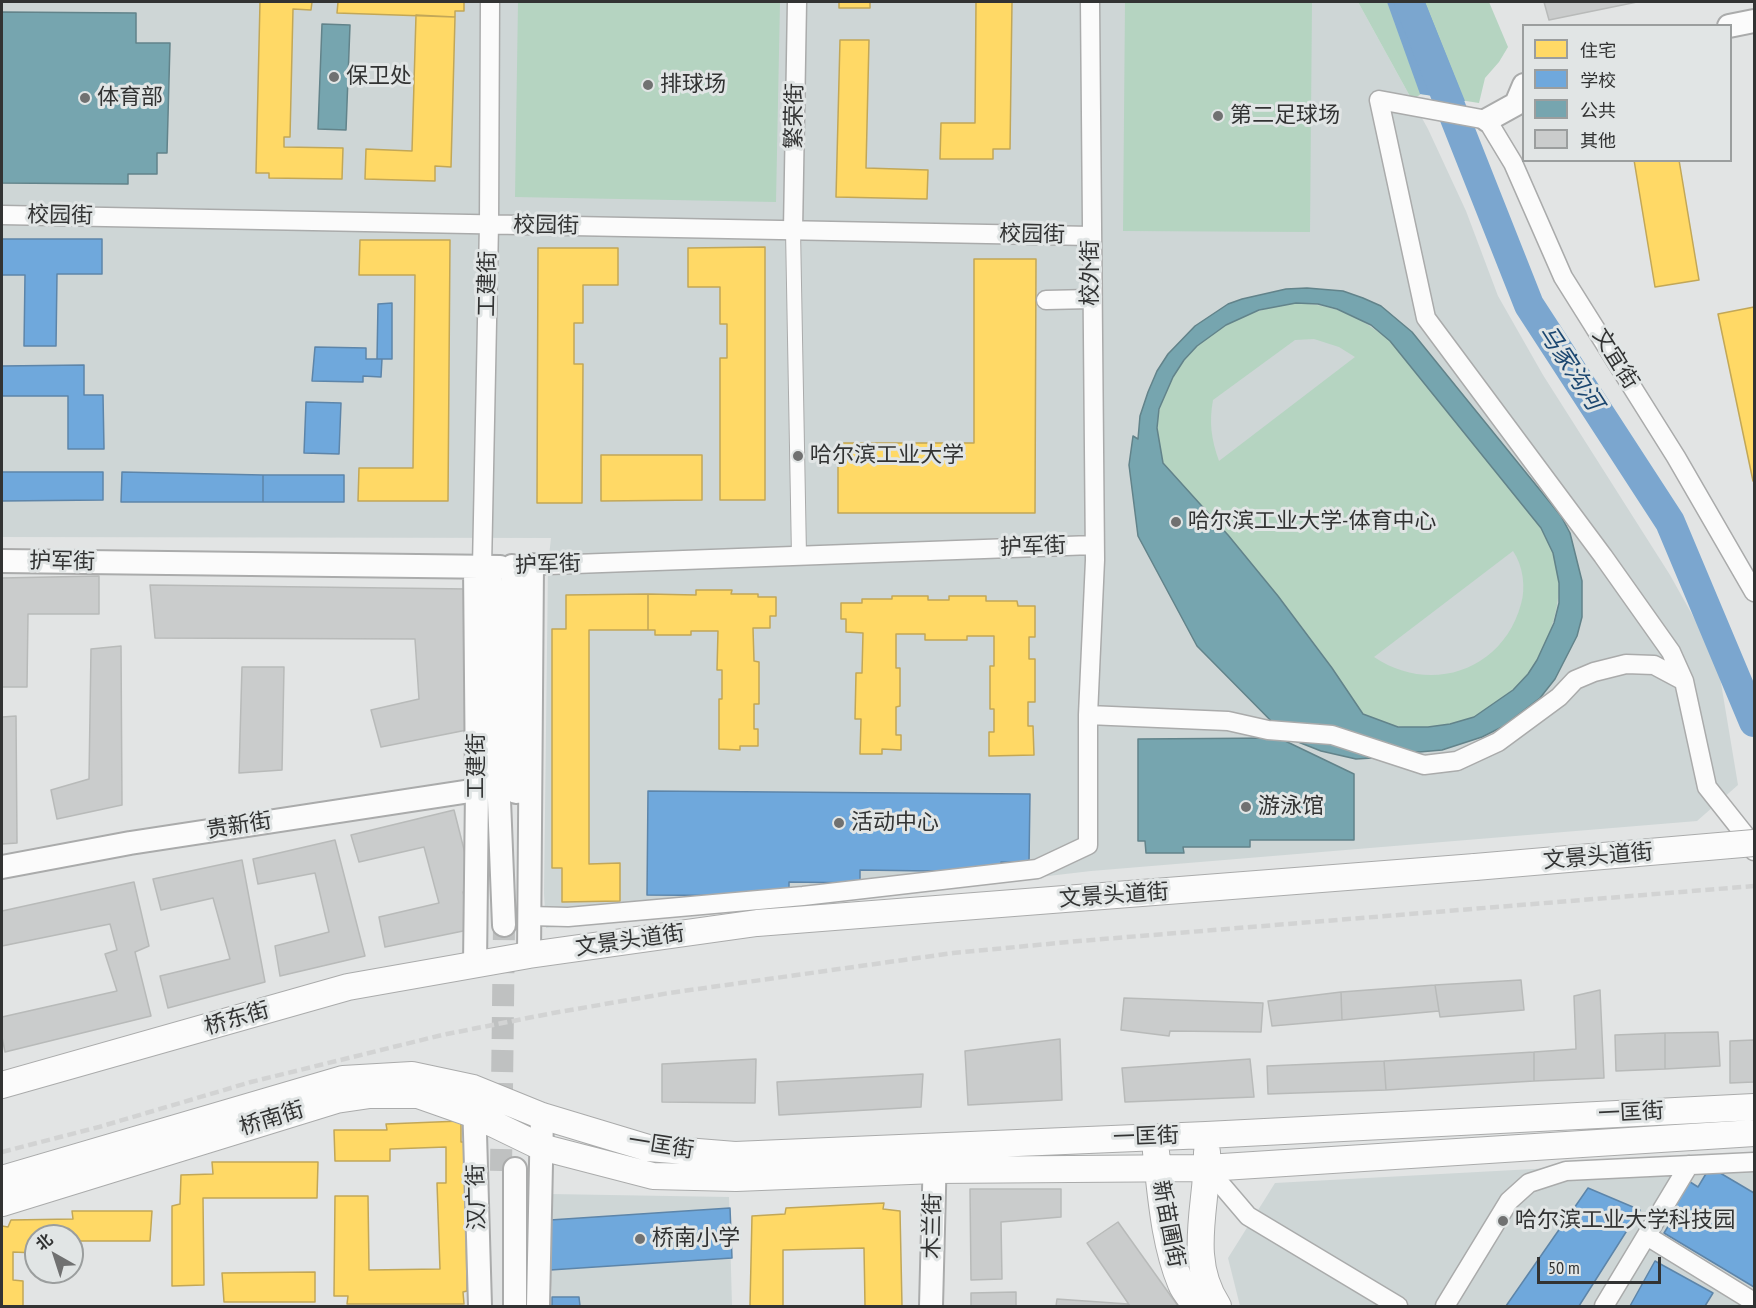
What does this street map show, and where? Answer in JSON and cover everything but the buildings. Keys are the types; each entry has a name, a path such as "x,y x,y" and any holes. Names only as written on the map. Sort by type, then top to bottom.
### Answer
{"main road":[{"name":"文景头道街","path":"475,965 757,923 1755,843"},
{"name":"桥东街","path":"2,1085 348,987 475,965"},
{"name":"桥南街","path":"2,1179 343,1079 412,1075 473,1088 542,1116"},
{"name":"桥南街","path":"2,1203 336,1100 370,1095 418,1095 476,1115 541,1147"},
{"name":"一匡街","path":"541,1147 652,1176 736,1178 1154,1137 1755,1107"},
{"name":"一匡街","path":"542,1116 648,1148 735,1155 935,1158 1158,1168 1207,1168 1755,1133"},
{"name":"新苗圃街","path":"1206,1135 1207,1168 1200,1224 1200,1256 1209,1293 1218,1306"},
{"name":"新苗圃街","path":"1154,1137 1162,1205 1171,1249 1181,1285 1196,1306"}],"street":[{"name":"工建街","path":"490,2 489,224 498,566 517,922 529,956"},
{"name":"繁荣街","path":"793,230 797,2"},
{"name":"校外街","path":"517,922 803,896 1037,869 1088,845 1088,715 1095,560 1093,545 1090,2"},
{"path":"1732,25 1755,21"},
{"path":"1522,90 1516,104 1487,120 1386,101 1426,318 1603,556 1671,652 1684,681 1707,787 1753,845 1755,853"},
{"name":"文宜街","path":"1487,120 1513,163 1563,277 1676,457 1755,592"},
{"name":"校园街","path":"2,215 1091,236"},
{"path":"793,230 799,556"},
{"path":"1046,300 1091,299"},
{"name":"护军街","path":"2,561 498,566 1093,545"},
{"name":"工建街","path":"475,965 477,790 498,566"},
{"name":"工建街","path":"498,566 517,922"},
{"path":"1088,715 1228,721 1268,730 1332,735 1424,765 1457,761 1497,742 1559,697 1575,680 1594,672 1626,664 1654,664 1684,681"},
{"name":"贵新街","path":"2,867 130,843 477,790"},
{"name":"汉广街","path":"473,1088 476,1115 480,1306"},
{"path":"538,1306 542,1116"},
{"name":"木兰街","path":"932,1306 935,1158"},
{"path":"1445,1306 1509,1201 1529,1183 1566,1171 1755,1161"},
{"path":"1604,1306 1689,1165"},
{"path":"1207,1168 1248,1216 1398,1306"},
{"name":"汉广街","path":"500,1306 508,1170 515,1306"},
{"path":"1647,1236 1755,1302"}],"shaded area":[{"name":"哈尔滨工业大学","path":"2,2 1358,2 1428,129 1466,211 1498,296 1543,375 1670,575 1717,659 1738,785 1697,821 1091,871 801,905 546,928 544,894 548,565 551,538 2,537"},
{"name":"哈尔滨工业大学科技园","path":"1754,1157 1754,1306 1240,1306 1228,1258 1275,1183"},
{"name":"桥南小学","path":"550,1194 729,1197 732,1306 580,1306 579,1297 552,1297"}],"green space":[{"name":"排球场","path":"518,2 780,2 776,202 515,197"},
{"name":"第二足球场","path":"1125,2 1312,2 1310,232 1123,231"},
{"path":"1358,2 1489,2 1508,47 1485,78 1479,103 1421,94 1412,100"},
{"path":"1296,303 1335,309 1368,325 1390,341 1541,528 1553,552 1559,582 1558,597 1552,627 1540,655 1527,675 1514,689 1473,717 1448,725 1418,728 1388,724 1364,714 1356,706 1327,660 1279,597 1164,464 1161,457 1158,416 1167,389 1177,371 1203,341 1220,329 1256,312","holes":["1314,339 1339,347 1355,357 1219,461 1212,430 1213,400 1295,340","1513,551 1523,577 1521,604 1512,627 1498,646 1481,660 1462,670 1440,675 1418,674 1396,668 1374,657"]}],"water":[{"path":"1387,2 1425,2 1465,101 1420,94"}],"waterway":[{"name":"马家沟河","path":"1409,2 1529,305 1670,522 1754,722"}],"tunnel":[{"path":"501,1171 504,925"}],"railway":[{"path":"2,1152 99,1127 251,1082 442,1035 669,993 953,953 1754,886"}],"place":[{"name":"保卫处","path":"334,77"},
{"name":"排球场","path":"648,85"},
{"name":"体育部","path":"85,98"},
{"name":"第二足球场","path":"1218,116"},
{"name":"哈尔滨工业大学","path":"798,456"},
{"name":"哈尔滨工业大学-体育中心","path":"1176,522"},
{"name":"游泳馆","path":"1246,807"},
{"name":"活动中心","path":"839,823"},
{"name":"哈尔滨工业大学科技园","path":"1503,1221"},
{"name":"桥南小学","path":"640,1239"}]}
